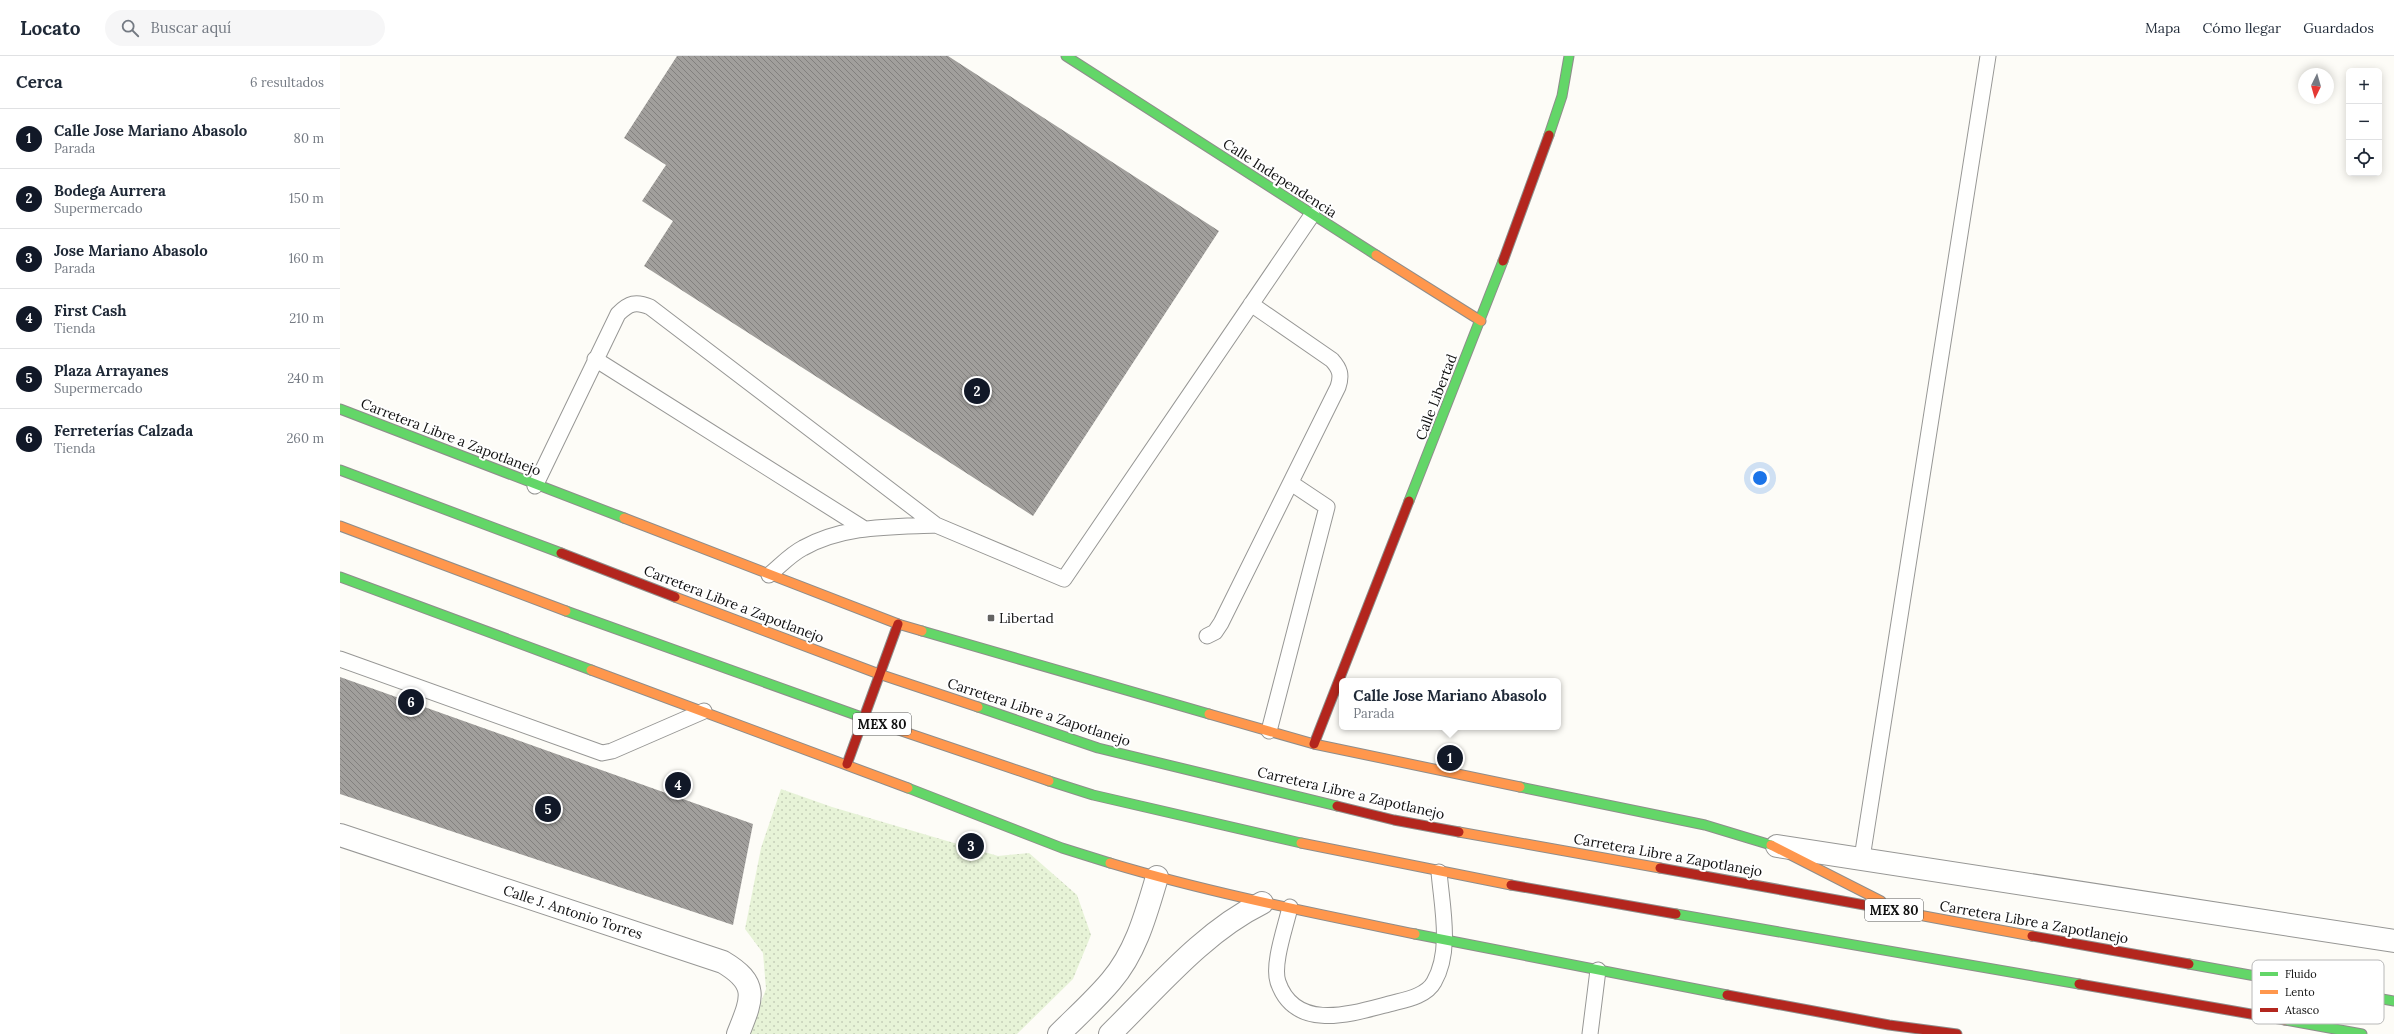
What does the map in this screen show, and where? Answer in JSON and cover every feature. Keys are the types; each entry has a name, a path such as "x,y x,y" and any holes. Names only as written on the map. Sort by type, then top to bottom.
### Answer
{"street":[{"name":"Calle Independencia","path":"1066,56 1312,215 1481,321"},
{"name":"Calle Libertad","path":"1340,678 1481,321 1542,160 1562,96 1569,56"},
{"name":"Carretera Libre a Zapotlanejo","path":"340,409 535,486 898,624 1314,744 1705,825 1771,845 1904,912"},
{"name":"Carretera Libre a Zapotlanejo","path":"340,470 879,674 1098,748 1394,820 2252,975"},
{"name":"MEX 80","path":"340,526 516,593 963,752 1093,795 1228,828 1439,872 2252,1019"},
{"path":"340,577 847,764 1062,848 1157,877 1262,903 1290,907 1444,940 1888,1030 1957,1034"},
{"path":"847,764 898,624"},
{"name":"Calle Libertad","path":"1314,744 1339,681"},
{"name":"Calle J. Antonio Torres","path":"340,835 723,962 738,971 748,982 749,1008 738,1034"},
{"path":"1771,845 2394,941"},
{"path":"1059,1034 1111,981 1130,954 1139,932 1157,877"},
{"path":"1110,1034 1218,929 1240,914 1262,903"},
{"name":"Carretera Libre a Zapotlanejo","path":"2384,999 2394,1001"},
{"name":"MEX 80","path":"2282,1024 2315,1030 2362,1034"}],"lane":[{"path":"1862,858 1988,56"},
{"path":"535,486 618,314 627,305 638,302 650,306 936,525 1064,579 1312,215"},
{"path":"1207,636 1215,632 1221,623 1338,387 1341,377 1338,367 1332,360 1251,304"},
{"path":"595,360 863,528"},
{"path":"1270,731 1327,507 1291,483"},
{"path":"769,575 802,548 828,536 863,528 936,525"},
{"path":"340,659 602,753 612,751 704,711"},
{"path":"1290,907 1278,958 1278,980 1285,996 1298,1008 1321,1016 1345,1015 1417,996 1433,984 1441,967 1444,940 1439,872"},
{"path":"1590,1034 1598,970"}],"green space":[{"path":"781,789 832,807 998,856 1029,853 1077,895 1091,935 1073,979 1017,1034 749,1034 766,989 763,953 745,929 761,848"}],"building":[{"path":"677,56 948,56 1219,231 1033,516 644,266 673,221 642,201 666,165 624,138"},
{"path":"340,677 753,824 733,925 340,794"}],"traffic: fast":[{"path":"1066,56 1376,255"},
{"path":"1549,135 1562,96 1569,56"},
{"path":"1409,501 1503,261"},
{"path":"340,409 624,518"},
{"path":"340,470 561,553"},
{"path":"340,577 591,670"},
{"path":"566,611 881,724"},
{"path":"922,631 1209,714"},
{"path":"978,707 1098,748 1337,806"},
{"path":"1049,781 1093,795 1301,843"},
{"path":"1520,787 1705,825 1771,845"},
{"path":"908,788 1062,848 1110,863"},
{"path":"1676,914 2079,984"},
{"path":"1415,934 1727,995"},
{"path":"2189,964 2252,975"},
{"path":"2384,999 2394,1001"},
{"path":"2307,1024 2362,1034"}],"traffic: slow":[{"path":"1376,255 1481,321"},
{"path":"624,518 898,624 922,631"},
{"path":"340,526 566,611"},
{"path":"675,597 879,674 978,707"},
{"path":"591,670 908,788"},
{"path":"1209,714 1314,744 1520,787"},
{"path":"881,724 1049,781"},
{"path":"1459,832 1660,868"},
{"path":"1301,843 1511,885"},
{"path":"1771,845 1881,901"},
{"path":"1110,863 1224,893 1415,934"},
{"path":"1870,906 2032,936"}],"traffic: jam":[{"path":"1503,261 1549,135"},
{"path":"1340,678 1409,501"},
{"path":"561,553 675,597"},
{"path":"847,764 898,624"},
{"path":"1314,744 1339,680"},
{"path":"1337,806 1394,820 1459,832"},
{"path":"1660,868 1870,906"},
{"path":"1511,885 1676,914"},
{"path":"2032,936 2189,964"},
{"path":"2079,984 2252,1014"},
{"path":"1727,995 1889,1025 1957,1034"}],"place":[{"name":"Bodega Aurrera","path":"977,391"},
{"name":"Libertad","path":"991,618"},
{"name":"Ferreterías Calzada","path":"411,702"},
{"name":"Calle Jose Mariano Abasolo","path":"1450,758"},
{"name":"First Cash","path":"678,785"},
{"name":"Plaza Arrayanes","path":"548,809"},
{"name":"Jose Mariano Abasolo","path":"971,846"}]}
